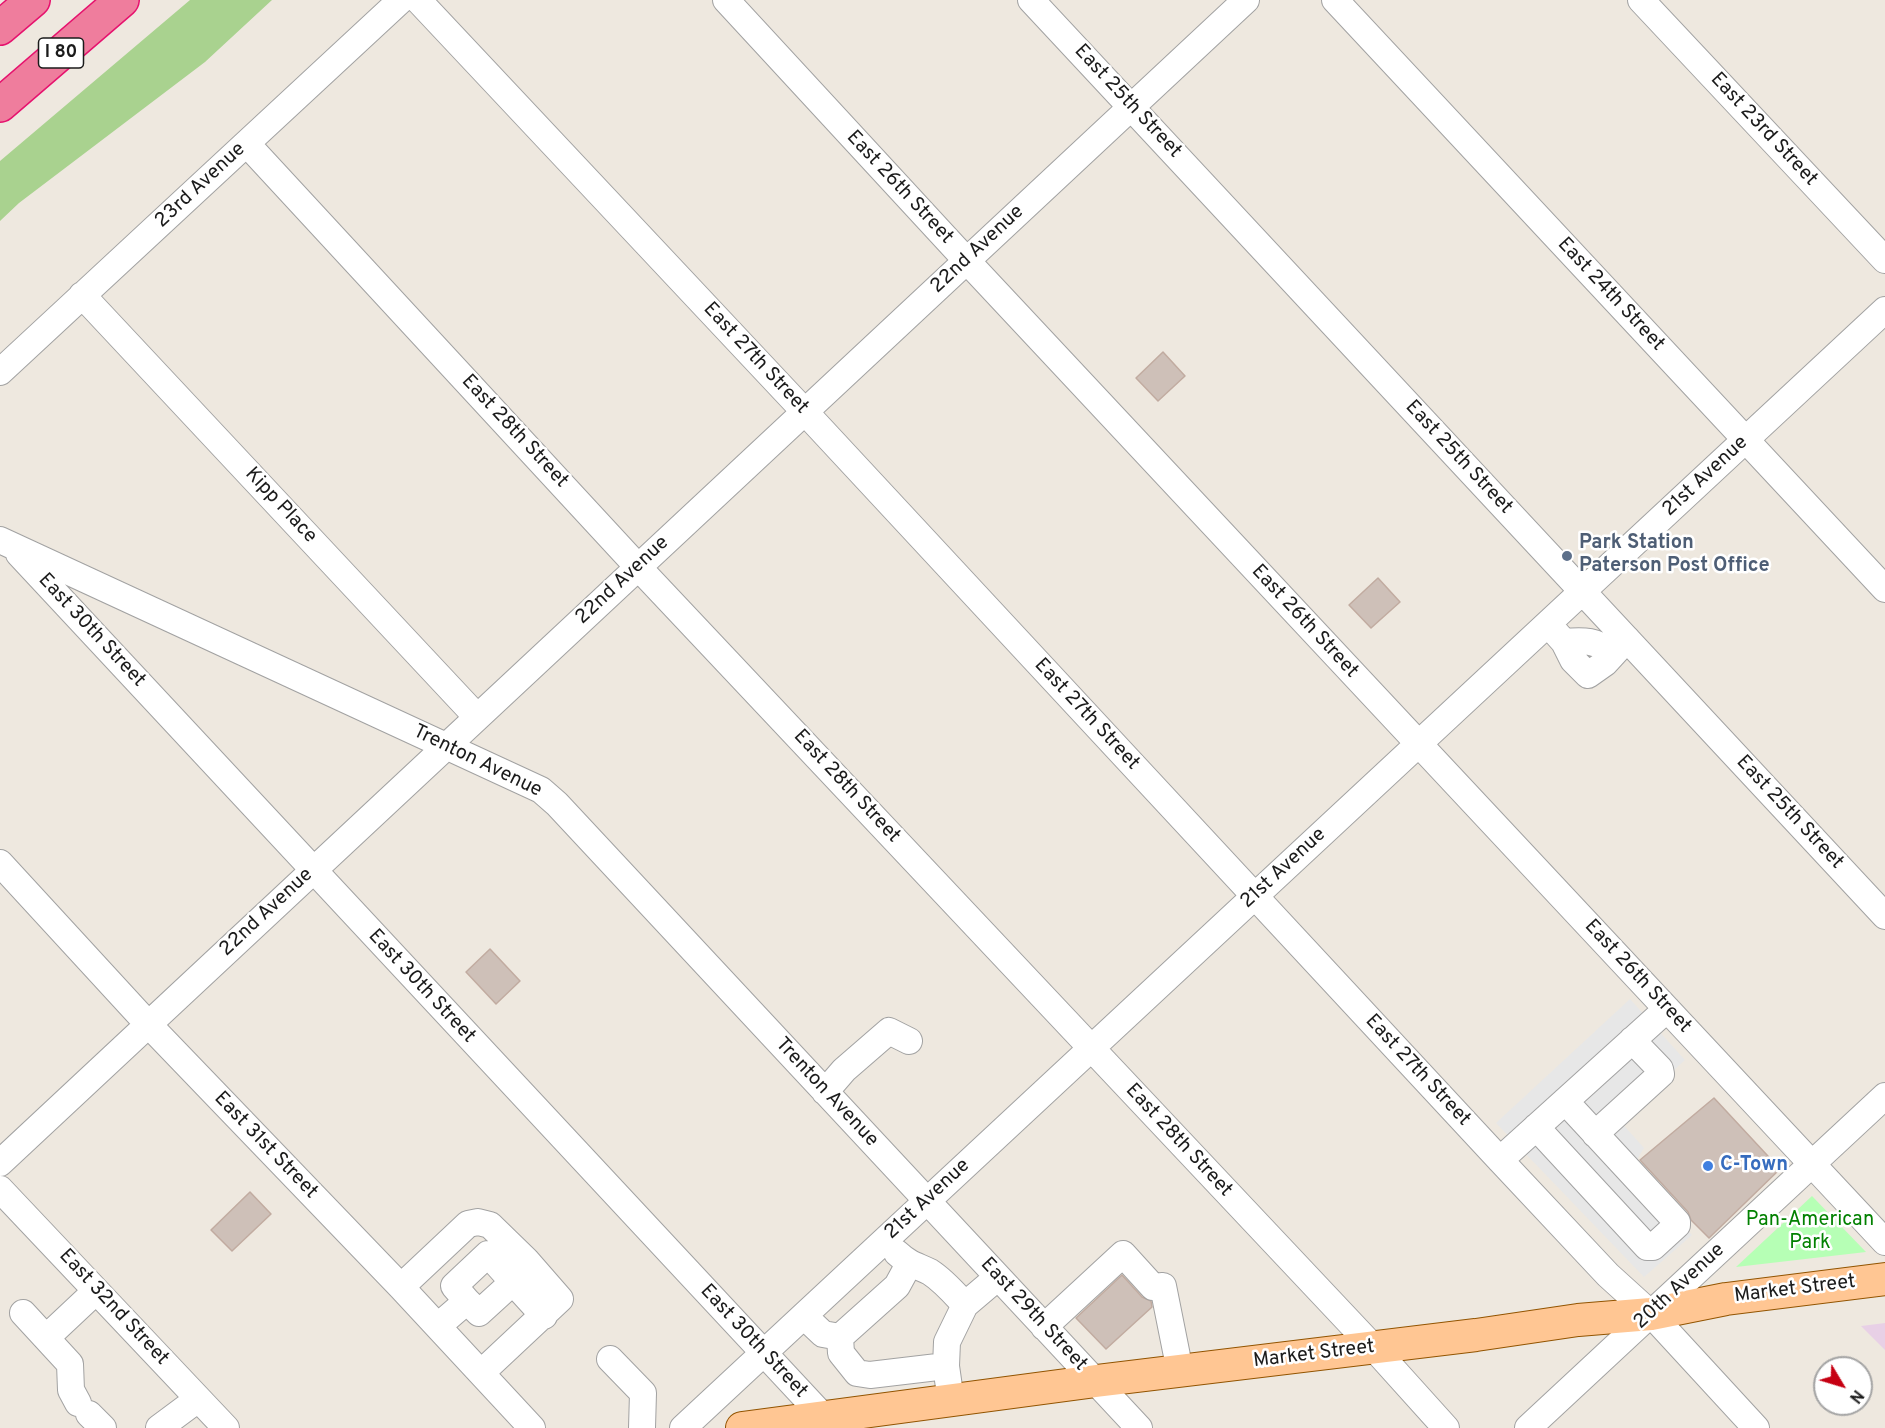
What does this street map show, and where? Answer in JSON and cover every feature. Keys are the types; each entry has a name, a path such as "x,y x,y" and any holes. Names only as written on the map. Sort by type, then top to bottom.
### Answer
{"highway":[{"path":"0,28 33,0"},
{"name":"I 80","path":"0,105 122,0"}],"main road":[{"name":"Market Street","path":"742,1428 829,1423 951,1401 1578,1320 1652,1314 1726,1299 1885,1279"}],"street":[{"name":"23rd Avenue","path":"0,372 401,0"},
{"name":"East 27th Street","path":"418,0 1500,1160 1608,1275 1652,1314 1756,1428"},
{"name":"East 26th Street","path":"726,0 967,261 1885,1242"},
{"name":"East 25th Street","path":"1031,0 1583,592 1620,646 1885,916"},
{"name":"22nd Avenue","path":"0,1162 1246,0"},
{"name":"East 24th Street","path":"1335,0 1885,589"},
{"name":"East 23rd Street","path":"1641,0 1885,260"},
{"name":"East 28th Street","path":"247,144 638,567 1373,1347 1446,1428"},
{"name":"Kipp Place","path":"82,296 477,717"},
{"name":"21st Avenue","path":"683,1428 1419,744 1556,633 1583,592 1885,310"},
{"name":"Trenton Avenue","path":"6,542 541,790 557,804 927,1201"},
{"name":"East 30th Street","path":"6,542 829,1423"},
{"path":"1556,633 1581,653 1600,659 1620,646"},
{"name":"East 31st Street","path":"0,862 148,1024 401,1287 532,1428"},
{"path":"1500,1160 1667,1009"},
{"path":"825,1092 844,1070 889,1031 909,1041"},
{"path":"1595,1134 1661,1074 1660,1069 1632,1040"},
{"name":"20th Avenue","path":"1528,1428 1885,1096"},
{"path":"1536,1127 1647,1247 1652,1248 1677,1225 1677,1222 1565,1101"},
{"name":"East 32nd Street","path":"0,1189 226,1428"},
{"name":"East 29th Street","path":"927,1201 1139,1428"},
{"path":"401,1287 468,1224 478,1222 490,1225 526,1260 560,1299 481,1373"},
{"path":"885,1241 909,1264 928,1271 944,1282 965,1305"},
{"path":"513,1282 479,1313 454,1286 488,1254 544,1316"},
{"path":"1044,1327 1123,1254 1153,1287 1163,1286 1180,1371"},
{"path":"840,1337 897,1286 909,1264"},
{"path":"951,1401 946,1366 947,1342 965,1305 998,1278"},
{"path":"47,1337 96,1291"},
{"path":"438,1326 467,1301"},
{"path":"23,1313 70,1364 71,1390 90,1415"},
{"path":"804,1316 823,1334 840,1337"},
{"path":"840,1337 841,1353 857,1373 870,1375 946,1366"},
{"path":"610,1359 643,1393 642,1428"},
{"path":"159,1428 198,1399"}],"shaded area":[{"path":"1630,999 1685,1060 1619,1120 1644,1148 1632,1168 1692,1235 1644,1277 1496,1123"},
{"path":"1885,1323 1885,1350 1861,1326"}],"green space":[{"path":"190,0 272,0 205,62 19,203 0,221 0,161"},
{"name":"Pan-American Park","path":"1812,1196 1866,1252 1736,1267"}],"building":[{"path":"1163,352 1185,376 1158,401 1136,378"},
{"path":"1378,578 1400,602 1371,628 1349,605"},
{"path":"490,949 520,981 496,1004 466,972"},
{"name":"C-Town","path":"1714,1098 1780,1169 1709,1238 1640,1160"},
{"path":"250,1192 271,1214 232,1251 211,1230"},
{"path":"1122,1275 1142,1297 1151,1301 1152,1307 1106,1349 1076,1318"}],"place":[{"name":"Park Station Paterson Post Office","path":"1567,556"},
{"name":"C-Town","path":"1708,1166"}]}
